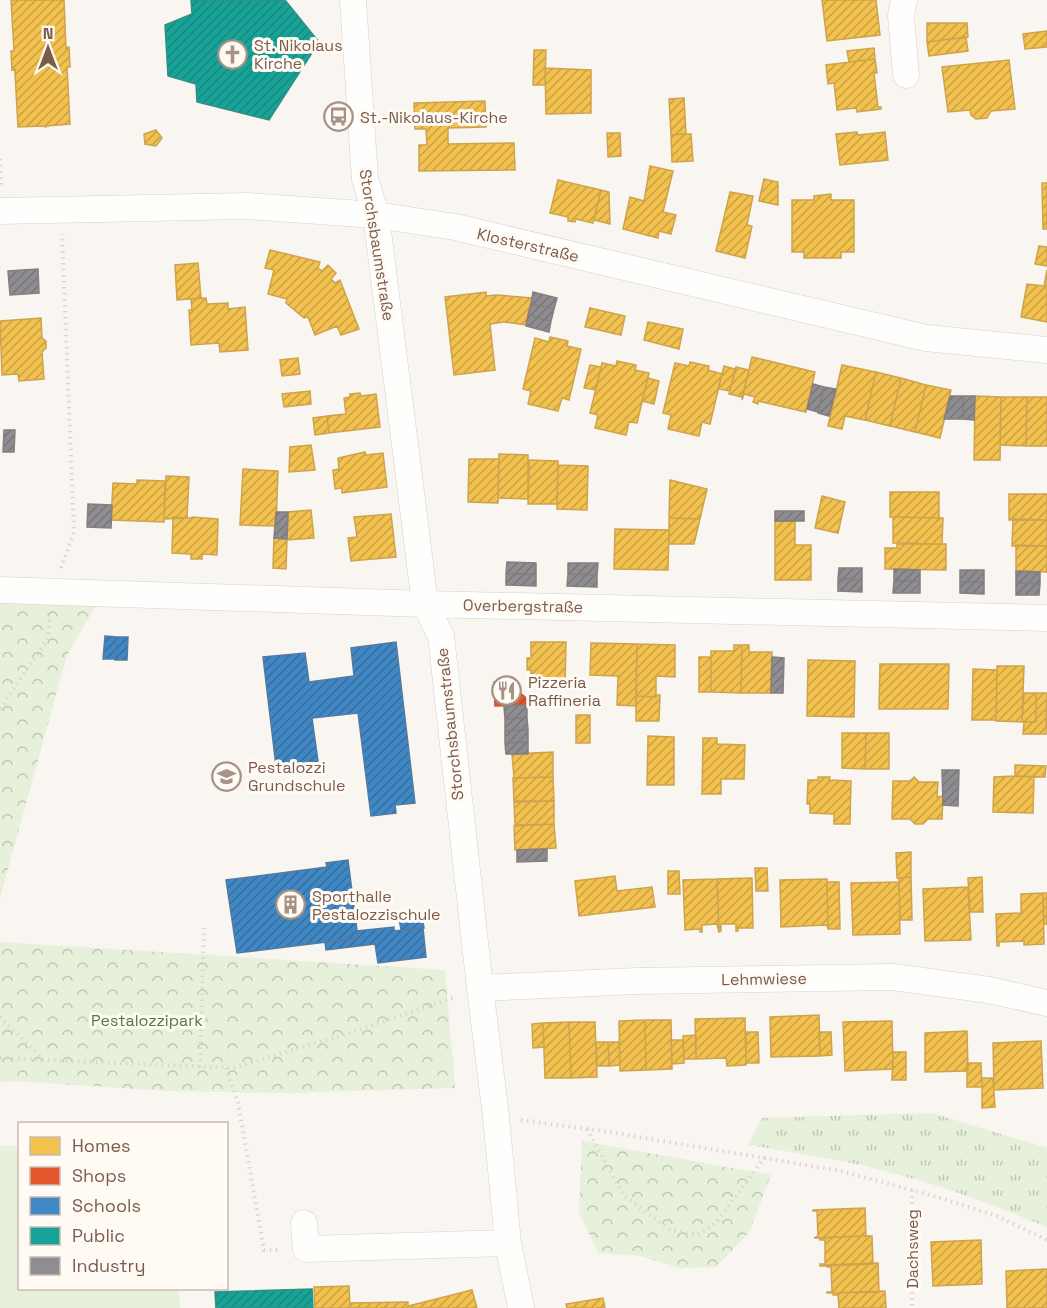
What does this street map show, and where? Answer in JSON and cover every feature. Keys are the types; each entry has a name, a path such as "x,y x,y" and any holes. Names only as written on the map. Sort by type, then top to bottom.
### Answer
{"street":[{"name":"Storchsbaumstraße","path":"353,0 365,179 376,215 425,604 441,636 496,1117 507,1243 521,1308"},
{"path":"904,0 901,16 906,75"},
{"name":"Klosterstraße","path":"0,211 247,206 376,215 455,228 926,338 1047,350"},
{"name":"Overbergstraße","path":"0,590 425,604 1047,618"},
{"name":"Lehmwiese","path":"480,988 637,981 894,977 989,990 1047,1003"},
{"path":"304,1223 306,1249 507,1243"}],"path":[{"path":"0,709 48,638 52,592 74,532 64,251 59,209"},
{"path":"200,1067 204,928"},
{"path":"0,1058 233,1068 349,1033 480,988"},
{"path":"0,1017 43,1060"},
{"path":"226,1068 238,1103 264,1250 306,1249"},
{"path":"496,1117 587,1129 841,1171 997,1216 1047,1240"},
{"path":"587,1129 624,1196 669,1228 697,1235 716,1223 765,1157"},
{"name":"Dachsweg","path":"912,1190 912,1308"}],"green space":[{"path":"0,600 97,604 67,655 0,898"},
{"name":"Pestalozzipark","path":"0,942 445,970 455,1088 285,1093 167,1091 15,1081 0,1082"},
{"path":"932,1113 1047,1148 1047,1227 975,1199 900,1175 844,1161 748,1145 762,1118"},
{"path":"582,1141 771,1175 749,1233 716,1267 680,1268 640,1256 598,1253 579,1212"},
{"path":"0,1146 18,1146 18,1290 179,1290 180,1308 0,1308"}],"building: Homes":[{"path":"11,0 64,0 66,48 69,47 70,67 67,67 70,124 18,127 15,69 12,70 11,51 14,51"},
{"path":"822,0 876,0 880,35 827,41"},
{"path":"927,23 967,23 968,37 927,42"},
{"path":"1047,31 1047,47 1025,49 1023,34"},
{"path":"966,37 968,51 929,56 927,42"},
{"path":"874,48 875,59 849,62 847,51"},
{"path":"534,50 546,50 545,85 533,85"},
{"path":"875,59 877,73 874,73 878,107 881,109 857,112 856,108 837,110 834,83 828,84 826,65"},
{"path":"1009,60 1015,109 991,111 987,118 976,119 971,115 970,110 948,112 942,67"},
{"path":"545,68 591,70 591,113 546,114"},
{"path":"684,98 686,134 671,135 669,99"},
{"path":"485,101 486,127 448,128 448,144 514,143 515,170 419,171 419,145 427,145 426,129 415,129 414,103"},
{"path":"156,130 162,138 156,146 145,144 144,134"},
{"path":"857,132 858,135 885,132 888,160 840,165 836,134"},
{"path":"607,133 620,133 621,156 608,157"},
{"path":"691,134 693,161 672,162 671,135"},
{"path":"650,166 673,171 663,212 676,215 671,234 659,231 658,238 623,229 630,197 644,201"},
{"path":"764,179 778,182 778,205 759,201"},
{"path":"558,180 601,190 593,223 576,219 575,222 568,221 568,217 550,213"},
{"path":"1042,183 1047,183 1047,229 1043,229"},
{"path":"601,190 609,192 610,224 594,220"},
{"path":"730,192 753,196 747,225 752,226 745,258 716,251"},
{"path":"831,194 831,200 854,200 854,252 841,252 841,258 804,258 804,252 792,252 792,200 814,200 814,196"},
{"path":"1039,246 1047,247 1047,266 1035,264"},
{"path":"270,250 320,262 318,268 322,271 328,265 336,273 331,279 335,283 340,280 359,329 341,335 337,326 315,335 308,317 304,318 286,303 287,299 268,294 274,270 265,268"},
{"path":"198,263 201,298 177,300 175,265"},
{"path":"1047,270 1047,322 1021,317 1027,284 1044,286"},
{"path":"486,292 486,296 532,298 526,325 504,322 490,324 495,370 454,375 445,297"},
{"path":"206,298 207,304 228,303 228,309 245,307 248,350 220,352 219,343 191,345 189,310 192,310 191,299"},
{"path":"590,308 625,316 621,335 585,327"},
{"path":"41,318 42,338 46,341 46,348 42,352 44,379 19,381 18,374 2,375 0,321"},
{"path":"648,322 683,329 679,349 644,340"},
{"path":"550,337 568,341 567,346 581,349 569,400 562,398 558,411 528,404 531,391 523,389 535,338 549,342"},
{"path":"752,357 815,372 806,412 758,401 758,404 753,402 755,397 744,394 742,400"},
{"path":"298,358 300,374 282,376 280,360"},
{"path":"617,361 636,365 635,370 649,373 637,423 629,422 626,435 595,428 598,415 590,413 602,363 616,366"},
{"path":"690,362 709,366 708,370 722,374 710,424 702,422 699,436 668,429 671,415 663,413 675,363 689,366"},
{"path":"590,365 601,367 596,390 584,388"},
{"path":"842,365 876,372 865,420 845,416 842,429 828,426"},
{"path":"724,366 735,369 730,391 718,389"},
{"path":"736,367 749,370 742,397 729,394"},
{"path":"876,372 901,378 890,426 865,420"},
{"path":"648,378 659,381 654,404 642,401"},
{"path":"901,378 926,385 915,432 890,426"},
{"path":"926,385 951,390 940,438 915,432"},
{"path":"310,391 311,404 284,407 282,394"},
{"path":"360,393 361,396 376,394 380,427 329,433 327,416 346,414 344,398 350,397 350,394"},
{"path":"975,396 1001,397 1000,460 974,460"},
{"path":"1001,397 1027,397 1026,446 1000,445"},
{"path":"1027,397 1047,397 1047,446 1026,446"},
{"path":"327,416 329,433 315,435 313,418"},
{"path":"311,445 315,470 289,472 290,447"},
{"path":"365,452 366,455 383,453 387,487 342,493 342,488 335,489 333,470 339,469 338,458"},
{"path":"499,454 528,455 528,499 498,498"},
{"path":"469,459 499,459 498,503 468,502"},
{"path":"529,460 558,461 557,504 528,504"},
{"path":"558,465 588,466 587,510 557,509"},
{"path":"243,469 278,471 276,526 240,525"},
{"path":"166,476 189,477 187,518 164,519"},
{"path":"137,480 165,481 164,522 111,520 113,483 137,484"},
{"path":"670,480 707,489 700,519 669,518"},
{"path":"890,492 939,492 939,518 890,517"},
{"path":"1009,494 1047,494 1047,520 1009,520"},
{"path":"822,496 845,502 838,533 815,528"},
{"path":"311,510 314,538 287,540 288,512"},
{"path":"391,514 396,557 351,561 348,538 357,537 354,517"},
{"path":"173,517 218,519 217,555 202,554 202,559 191,559 191,554 172,553"},
{"path":"893,517 943,518 942,544 893,543"},
{"path":"669,518 700,519 694,544 669,544"},
{"path":"1013,519 1047,520 1047,546 1012,546"},
{"path":"775,521 795,521 795,545 811,545 811,580 775,580"},
{"path":"615,529 669,530 668,570 614,569"},
{"path":"274,538 287,539 286,569 273,568"},
{"path":"897,544 946,544 946,570 885,569 885,548 897,548"},
{"path":"1016,545 1047,546 1047,572 1016,571"},
{"path":"531,642 566,642 565,686 531,685 531,670 527,670 527,658 531,658"},
{"path":"591,643 637,644 636,706 617,705 618,676 590,675"},
{"path":"637,644 675,645 675,677 656,676 656,697 636,696"},
{"path":"734,645 742,645 741,693 711,692 711,651 734,651"},
{"path":"742,645 749,645 749,652 772,652 771,693 741,693"},
{"path":"699,657 711,657 711,692 699,692"},
{"path":"808,660 855,661 854,717 807,716"},
{"path":"880,664 949,664 948,709 879,709"},
{"path":"997,666 1024,666 1022,722 996,721"},
{"path":"973,669 997,670 996,720 972,720"},
{"path":"1024,693 1036,693 1036,722 1022,722"},
{"path":"1036,693 1047,693 1046,734 1023,734 1024,722 1036,722"},
{"path":"660,695 659,721 636,721 636,696 656,697"},
{"path":"576,715 590,715 590,743 576,743"},
{"path":"842,733 866,733 865,769 842,768"},
{"path":"866,733 889,733 889,769 865,769"},
{"path":"648,736 674,737 674,785 647,785"},
{"path":"703,738 717,738 717,744 745,745 744,779 721,779 721,794 702,794"},
{"path":"553,752 553,777 514,778 512,754"},
{"path":"1015,765 1046,766 1045,777 1015,776"},
{"path":"553,777 554,801 514,801 513,778"},
{"path":"818,777 851,781 850,824 834,824 834,814 810,813 810,804 807,804 808,780 818,780"},
{"path":"914,777 919,782 938,782 937,797 943,796 942,819 928,819 923,824 915,824 910,819 892,819 893,781 910,781"},
{"path":"994,777 1034,777 1033,813 993,812"},
{"path":"554,801 554,824 515,825 514,802"},
{"path":"554,824 556,848 515,850 514,826"},
{"path":"911,852 911,877 897,878 896,853"},
{"path":"755,868 767,868 768,891 756,891"},
{"path":"668,871 679,871 680,894 668,894"},
{"path":"615,876 617,891 652,887 655,907 579,916 575,881"},
{"path":"911,877 912,920 900,920 899,878"},
{"path":"982,877 983,912 970,912 968,878"},
{"path":"752,878 753,928 738,928 736,931 736,924 721,924 719,932 717,879"},
{"path":"717,879 719,932 717,924 702,925 702,932 700,929 685,930 683,880"},
{"path":"827,879 828,929 827,925 781,927 780,880"},
{"path":"827,882 839,882 840,929 828,929"},
{"path":"899,882 900,934 853,935 851,883"},
{"path":"968,887 971,940 925,941 923,889"},
{"path":"1043,893 1044,944 1024,945 1024,941 999,942 997,946 996,914 1021,913 1021,894"},
{"path":"1043,893 1047,893 1047,924 1044,924"},
{"path":"819,1015 820,1056 771,1057 770,1017"},
{"path":"745,1018 746,1065 727,1066 726,1058 696,1059 695,1019"},
{"path":"645,1020 671,1020 672,1069 646,1070"},
{"path":"645,1020 646,1070 620,1071 619,1021"},
{"path":"892,1021 893,1069 845,1071 843,1022"},
{"path":"569,1022 571,1078 545,1078 543,1023"},
{"path":"569,1022 595,1022 597,1077 571,1078"},
{"path":"543,1023 544,1047 533,1048 532,1024"},
{"path":"967,1031 968,1071 925,1072 925,1033"},
{"path":"746,1032 758,1032 759,1063 746,1063"},
{"path":"819,1032 831,1032 832,1055 820,1056"},
{"path":"696,1035 696,1059 684,1059 683,1036"},
{"path":"671,1040 683,1040 684,1063 672,1064"},
{"path":"1041,1041 1043,1088 994,1090 993,1043"},
{"path":"596,1042 608,1042 609,1066 597,1066"},
{"path":"608,1042 619,1042 620,1065 609,1066"},
{"path":"893,1052 906,1052 906,1080 892,1080"},
{"path":"967,1063 981,1063 982,1087 967,1087"},
{"path":"982,1078 993,1078 995,1107 982,1108"},
{"path":"865,1208 866,1236 814,1238 818,1236 817,1211 813,1210"},
{"path":"872,1236 873,1264 820,1266 820,1264 825,1264 825,1240 819,1238"},
{"path":"981,1240 982,1284 933,1286 931,1242"},
{"path":"878,1263 879,1292 827,1293 832,1292 831,1267 826,1265"},
{"path":"1047,1269 1047,1308 1007,1308 1006,1271"},
{"path":"349,1286 350,1308 315,1308 314,1287"},
{"path":"472,1290 477,1308 408,1308 408,1306"},
{"path":"885,1291 886,1308 839,1308 838,1295 833,1295 833,1293"},
{"path":"603,1298 605,1308 567,1308 566,1304"},
{"path":"408,1302 408,1308 350,1308 350,1303"}],"building: Shops":[{"path":"517,681 517,690 526,698 527,705 495,706 494,682"}],"building: Schools":[{"path":"105,636 116,637 115,659 103,659"},
{"path":"116,637 128,637 127,660 115,660"},
{"path":"396,642 415,803 395,805 396,813 371,816 358,713 312,718 318,761 276,766 263,657 305,653 309,682 354,676 351,648"},
{"name":"Sporthalle Pestalozzischule","path":"348,860 358,938 237,953 226,880 327,867 326,863"},
{"path":"422,916 424,928 401,930 399,918"},
{"path":"394,927 394,931 423,928 426,957 378,963 375,944 326,950 325,942 358,938 357,931"}],"building: Public":[{"path":"191,0 285,0 319,42 269,120 197,102 196,84 168,76 165,25 192,14"},
{"path":"312,1289 313,1308 216,1308 215,1292"}],"building: Industry":[{"path":"38,269 39,293 10,295 8,271"},
{"path":"533,292 557,298 554,309 531,304"},
{"path":"531,304 554,309 551,321 528,315"},
{"path":"528,315 551,321 549,332 526,326"},
{"path":"813,384 824,387 818,412 807,409"},
{"path":"824,387 836,389 829,416 818,413"},
{"path":"950,396 963,396 963,419 944,419"},
{"path":"963,396 975,396 974,420 963,419"},
{"path":"4,430 15,430 14,452 3,452"},
{"path":"88,504 112,505 111,528 87,527"},
{"path":"775,511 804,511 804,521 775,521"},
{"path":"276,512 288,512 287,539 274,538"},
{"path":"507,562 536,563 536,574 506,574"},
{"path":"568,563 598,563 597,575 568,574"},
{"path":"839,568 862,568 862,580 838,579"},
{"path":"894,569 920,570 920,581 894,581"},
{"path":"960,570 984,570 984,582 960,582"},
{"path":"1016,571 1040,572 1040,584 1016,583"},
{"path":"506,574 536,574 536,586 506,585"},
{"path":"568,574 597,575 597,587 567,586"},
{"path":"838,579 862,580 862,592 838,591"},
{"path":"894,581 920,581 920,593 893,593"},
{"path":"960,582 984,582 984,594 960,593"},
{"path":"1016,583 1040,584 1039,595 1016,595"},
{"path":"772,657 784,658 783,693 771,693"},
{"path":"527,705 527,718 505,719 504,706"},
{"path":"527,718 528,730 505,731 505,719"},
{"path":"528,730 528,742 505,743 505,731"},
{"path":"528,742 528,754 506,754 505,743"},
{"path":"942,770 959,770 958,806 943,805"},
{"path":"547,849 547,861 517,862 517,850"}],"place":[{"name":"St. Nikolaus Kirche","path":"233,54"},
{"name":"St.-Nikolaus-Kirche","path":"339,117"},
{"name":"Pizzeria Raffineria","path":"507,691"},
{"name":"Pestalozzi Grundschule","path":"227,776"},
{"name":"Sporthalle Pestalozzischule","path":"291,905"}]}
